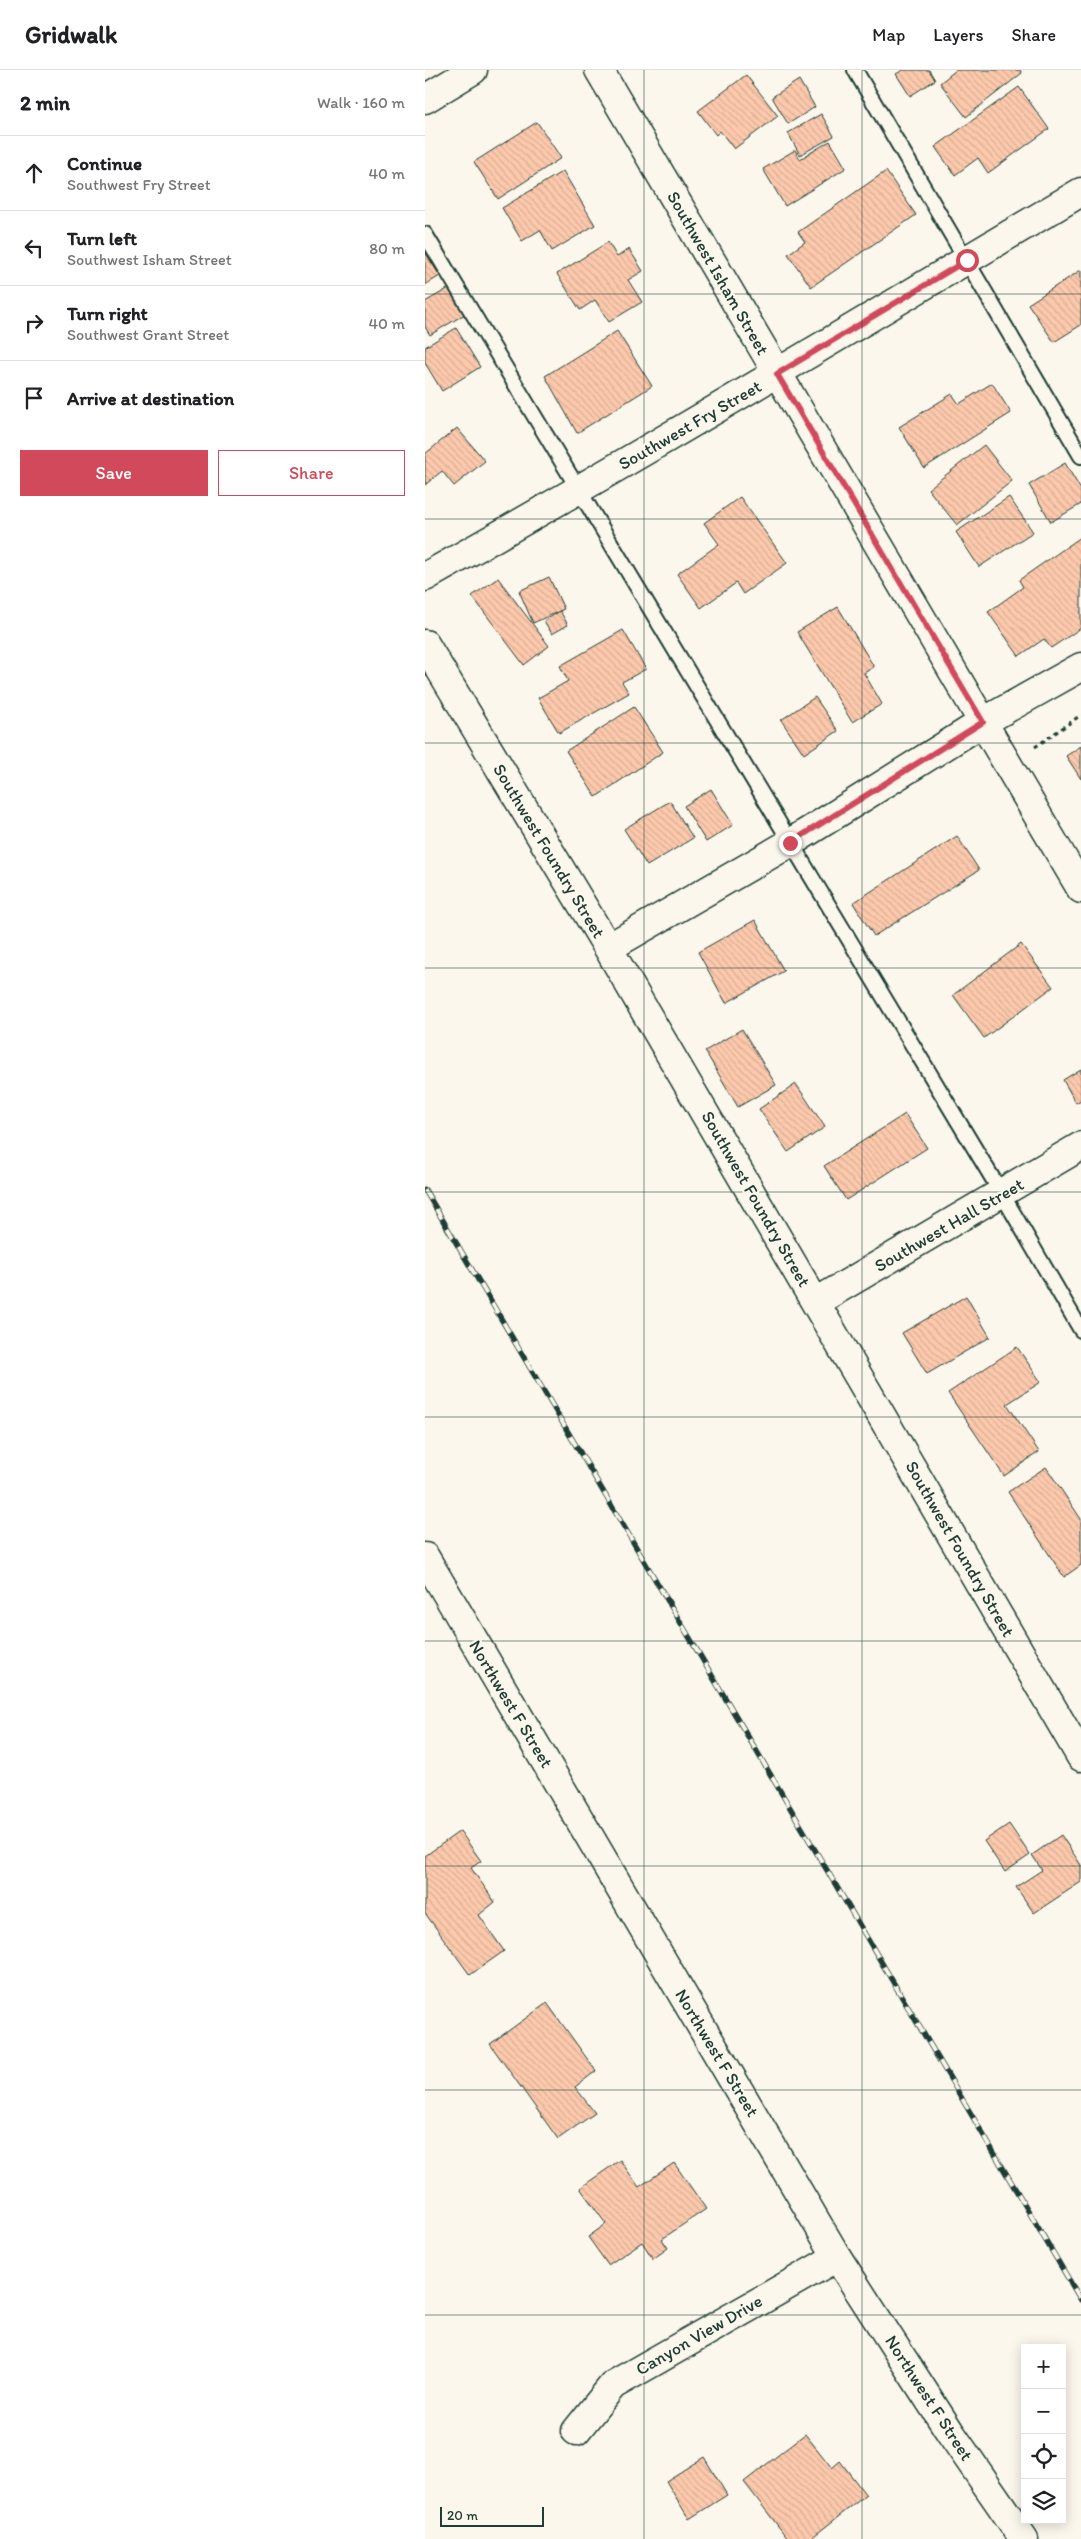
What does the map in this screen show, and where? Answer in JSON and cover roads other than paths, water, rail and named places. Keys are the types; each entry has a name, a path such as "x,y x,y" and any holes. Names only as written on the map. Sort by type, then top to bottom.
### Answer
{"street":[{"path":"425,99 473,70"},
{"name":"Southwest Isham Street","path":"599,70 777,374 1010,765 1081,889"},
{"name":"Southwest Fry Street","path":"425,576 580,490 1081,192"},
{"name":"Southwest Foundry Street","path":"425,644 608,948 1081,1757"},
{"path":"608,948 790,843 983,722 1081,667"},
{"name":"Southwest Hall Street","path":"816,1302 1081,1146"},
{"name":"Northwest F Street","path":"425,1557 837,2257 972,2465 1024,2539"},
{"name":"Canyon View Drive","path":"576,2431 613,2385 837,2257"}],"lane":[{"path":"855,70 1081,456"},
{"path":"425,234 1002,1194 1081,1330"}],"railway":[{"path":"425,1190 1081,2300"}]}
